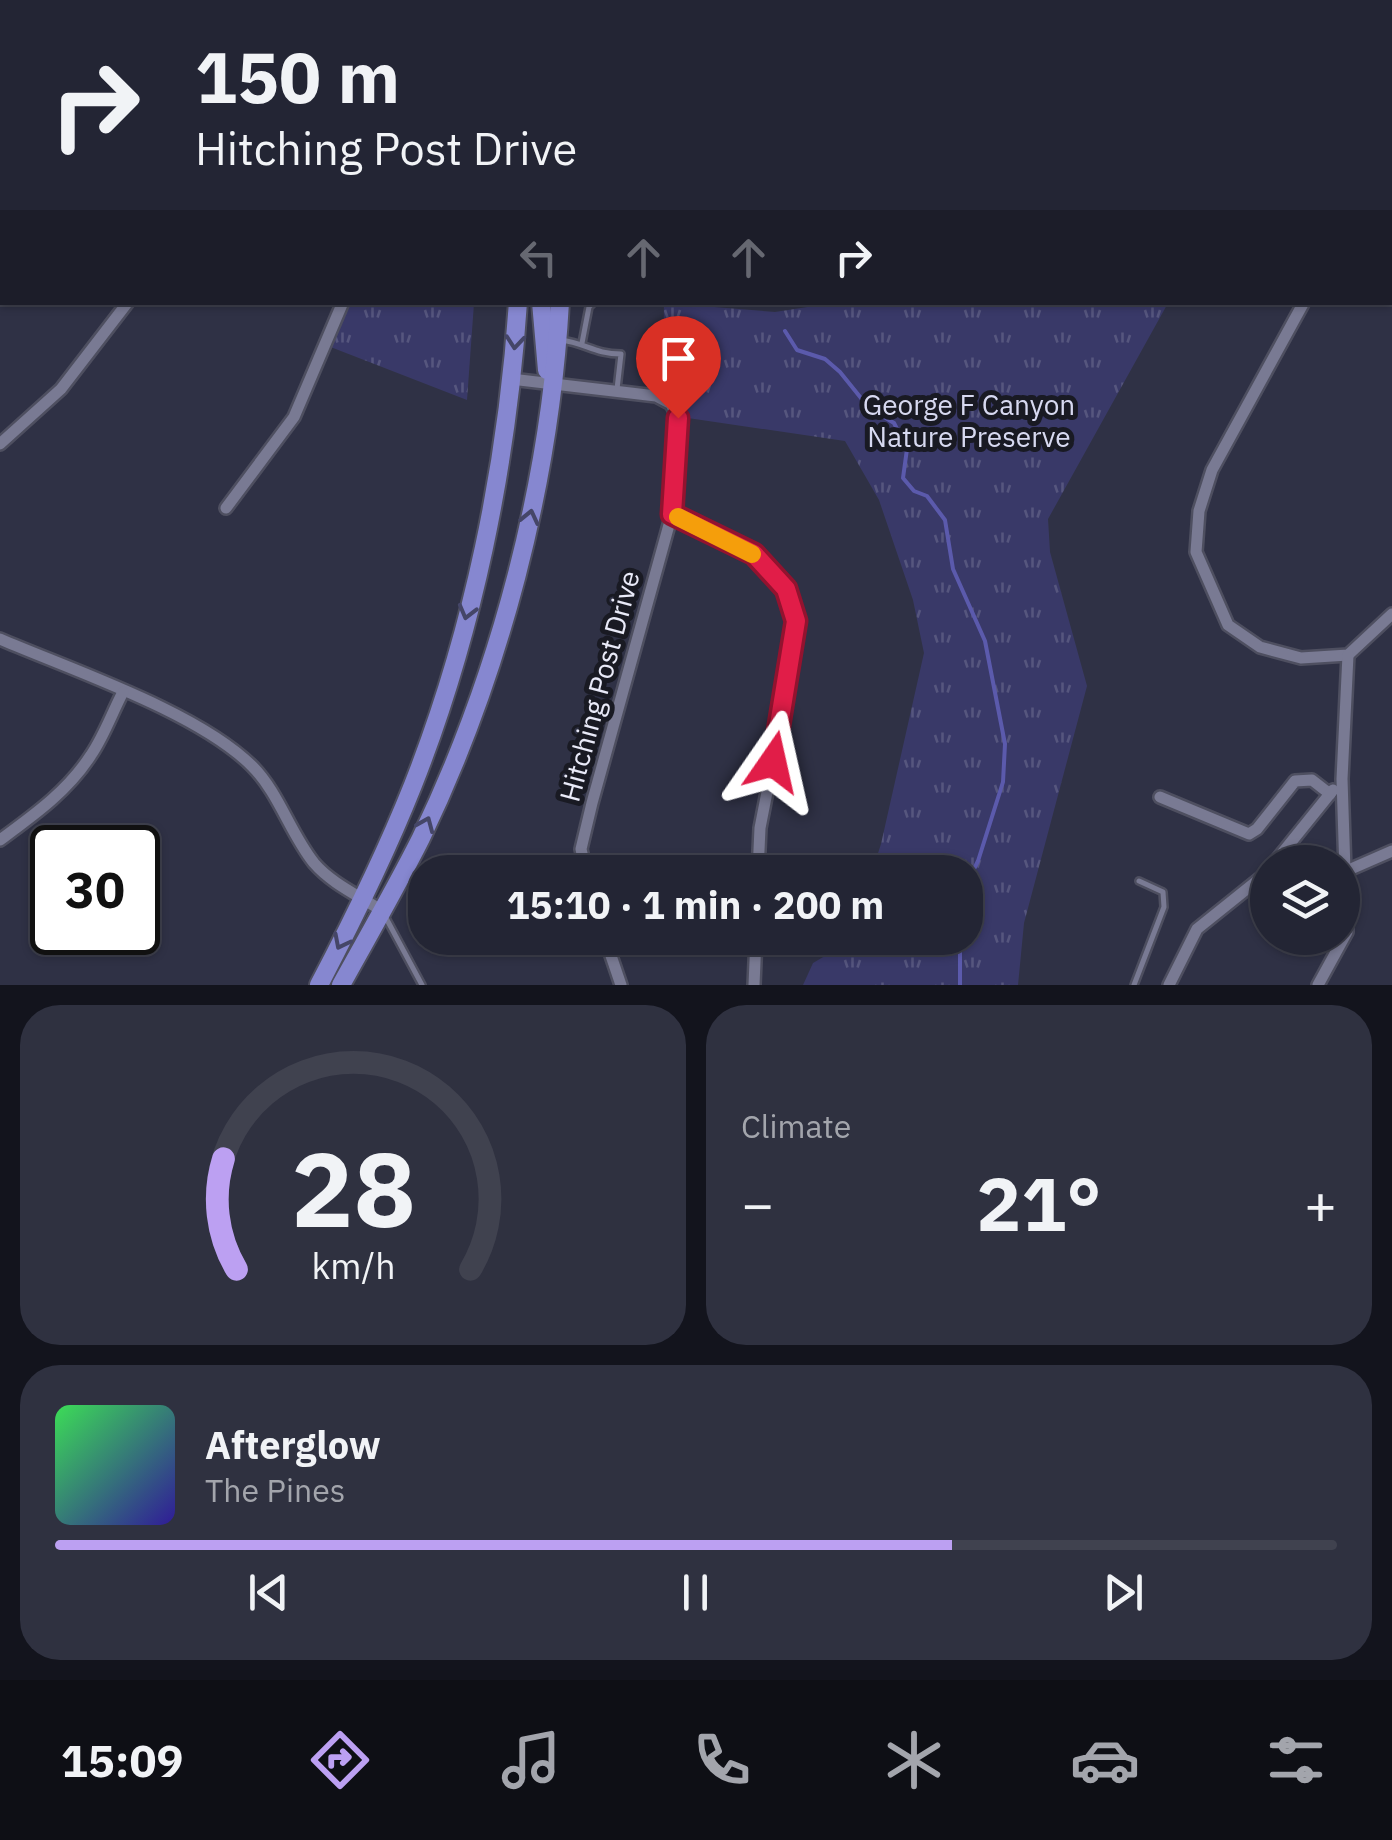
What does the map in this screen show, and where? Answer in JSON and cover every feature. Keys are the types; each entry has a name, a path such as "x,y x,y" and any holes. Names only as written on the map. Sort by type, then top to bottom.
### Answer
{"main road":[{"path":"320,985 413,784 448,684 495,490 518,305"},
{"path":"541,305 544,365 554,384"},
{"path":"341,985 429,819 463,737 496,640 526,534 554,384 560,305"}],"street":[{"path":"0,444 61,389 126,305"},
{"path":"226,508 294,417 342,305"},
{"path":"1302,305 1212,470 1199,511 1196,552 1228,625 1260,647 1301,658 1348,655 1392,614"},
{"name":"Hitching Post Drive","path":"511,379 656,396 671,404 678,418 672,514 588,818 582,855"},
{"path":"672,514 754,554 786,589 796,621 760,828 759,855"},
{"path":"0,640 175,715 251,765 266,782 315,864 331,879 382,911"},
{"path":"1343,845 1342,778 1348,655"},
{"path":"0,840 67,786 91,755 123,692"},
{"path":"1290,845 1342,778"},
{"path":"1160,797 1249,834 1295,781 1312,780 1330,794"},
{"path":"1360,865 1392,851"},
{"path":"1168,985 1197,929 1250,886"},
{"path":"611,955 621,985"},
{"path":"754,985 755,955"},
{"path":"1318,985 1334,955"}],"lane":[{"path":"582,343 591,305"},
{"path":"558,339 582,343 597,354 620,354 617,391"},
{"path":"1134,985 1164,906 1164,892 1139,881"},
{"path":"382,911 422,985"}],"green space":[{"path":"346,305 474,305 467,400 328,346"},
{"name":"George F Canyon Nature Preserve","path":"664,305 775,312 820,305 1167,305 1048,519 1050,552 1087,686 1024,923 1018,985 833,985 843,955 983,955 983,855 877,855 924,653 913,600 879,500 845,441 688,418 678,394 663,386"},
{"path":"827,955 938,955 940,985 803,985 813,963"}],"waterway":[{"path":"785,331 797,350 825,359 869,408 894,423 907,449 903,478 914,491 927,496 945,520 953,569 985,641 1005,744 1003,782 980,855"},
{"path":"960,955 960,985"}],"slow traffic":[{"path":"678,517 752,554"}],"route":[{"path":"678,418 672,514 754,554 786,589 796,621 773,762"}]}
